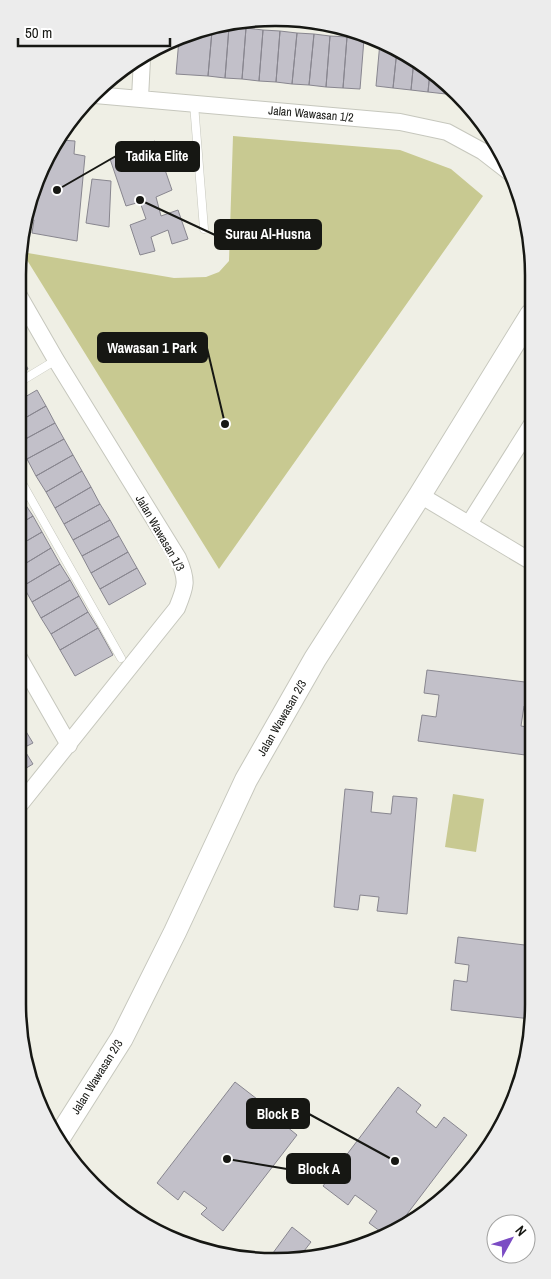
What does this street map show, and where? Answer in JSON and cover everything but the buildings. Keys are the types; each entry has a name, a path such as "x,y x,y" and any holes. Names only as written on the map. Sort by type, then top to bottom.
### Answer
{"street":[{"path":"140,98 142,65"},
{"name":"Jalan Wawasan 1/2","path":"103,96 400,122 447,132 486,145"},
{"name":"Jalan Wawasan 1/3","path":"26,308 178,558 186,585 178,608 26,797"},
{"name":"Jalan Wawasan 2/3","path":"62,1132 128,1025 175,932 246,780 315,659 525,326"},
{"path":"469,524 525,435"},
{"path":"420,495 525,558"},
{"path":"26,670 69,745"}],"lane":[{"path":"194,104 204,229"},
{"path":"26,378 56,360"},
{"path":"26,490 121,658"}],"green space":[{"path":"233,136 400,150 451,169 483,196 219,569 27,260 27,253 174,278 206,277 219,272 229,261"},
{"path":"453,794 484,799 476,852 445,847"}],"place":[{"name":"Tadika Elite","path":"57,190"},
{"name":"Surau Al-Husna","path":"140,200"},
{"name":"Wawasan 1 Park","path":"225,424"},
{"name":"Block A","path":"227,1159"},
{"name":"Block B","path":"395,1161"}]}
